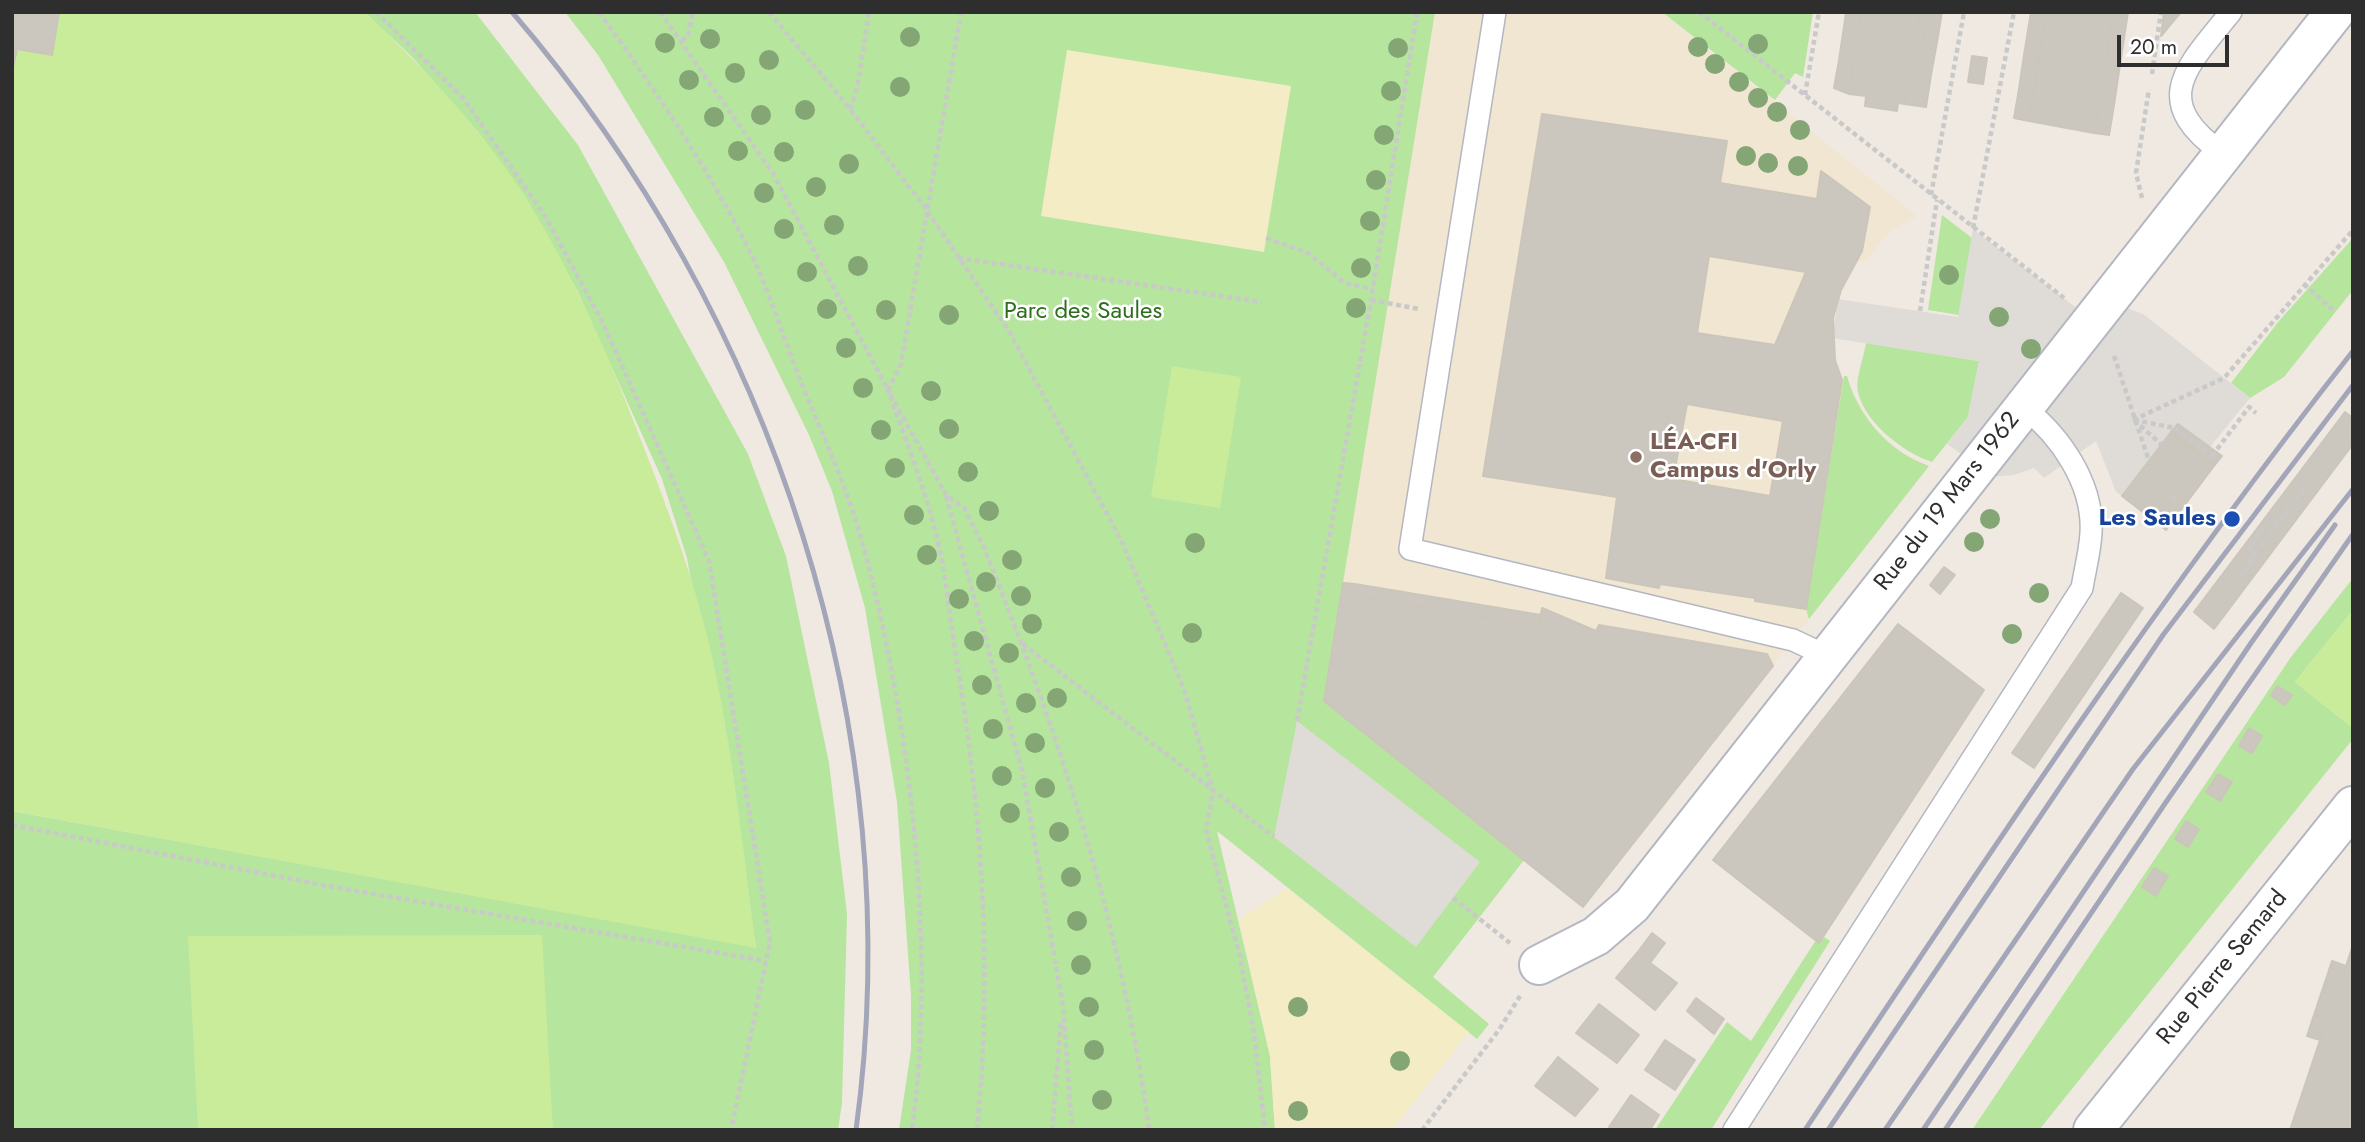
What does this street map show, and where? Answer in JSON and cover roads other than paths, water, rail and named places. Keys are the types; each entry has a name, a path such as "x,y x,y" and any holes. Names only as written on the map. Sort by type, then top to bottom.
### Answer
{"street":[{"name":"Rue du 19 Mars 1962","path":"1539,965 1595,936 1632,905 2152,241 2335,12"},
{"name":"Rue Pierre Semard","path":"2093,1130 2353,806"}],"lane":[{"path":"1495,12 1410,549 1793,640 1827,656"},
{"path":"2222,153 2188,121 2180,103 2179,89 2185,70 2231,12"},
{"path":"1734,1130 2082,587 2091,531 2088,507 2063,445 2023,407"}],"railway":[{"path":"512,12 604,131 684,258 750,394 803,535 840,681 862,830 868,980 856,1130"},
{"path":"1805,1130 2139,637 2280,445 2353,351"},
{"path":"1828,1130 2163,635 2353,385"},
{"path":"1885,1130 2133,769 2353,489"},
{"path":"1923,1130 2251,643 2335,525"},
{"path":"1945,1130 2166,802 2353,534"}],"place":[{"name":"LÉA-CFI Campus d'Orly","path":"1636,457"},
{"name":"Les Saules","path":"2232,519"}],"park label":[{"name":"Parc des Saules","path":"1083,312"}]}
